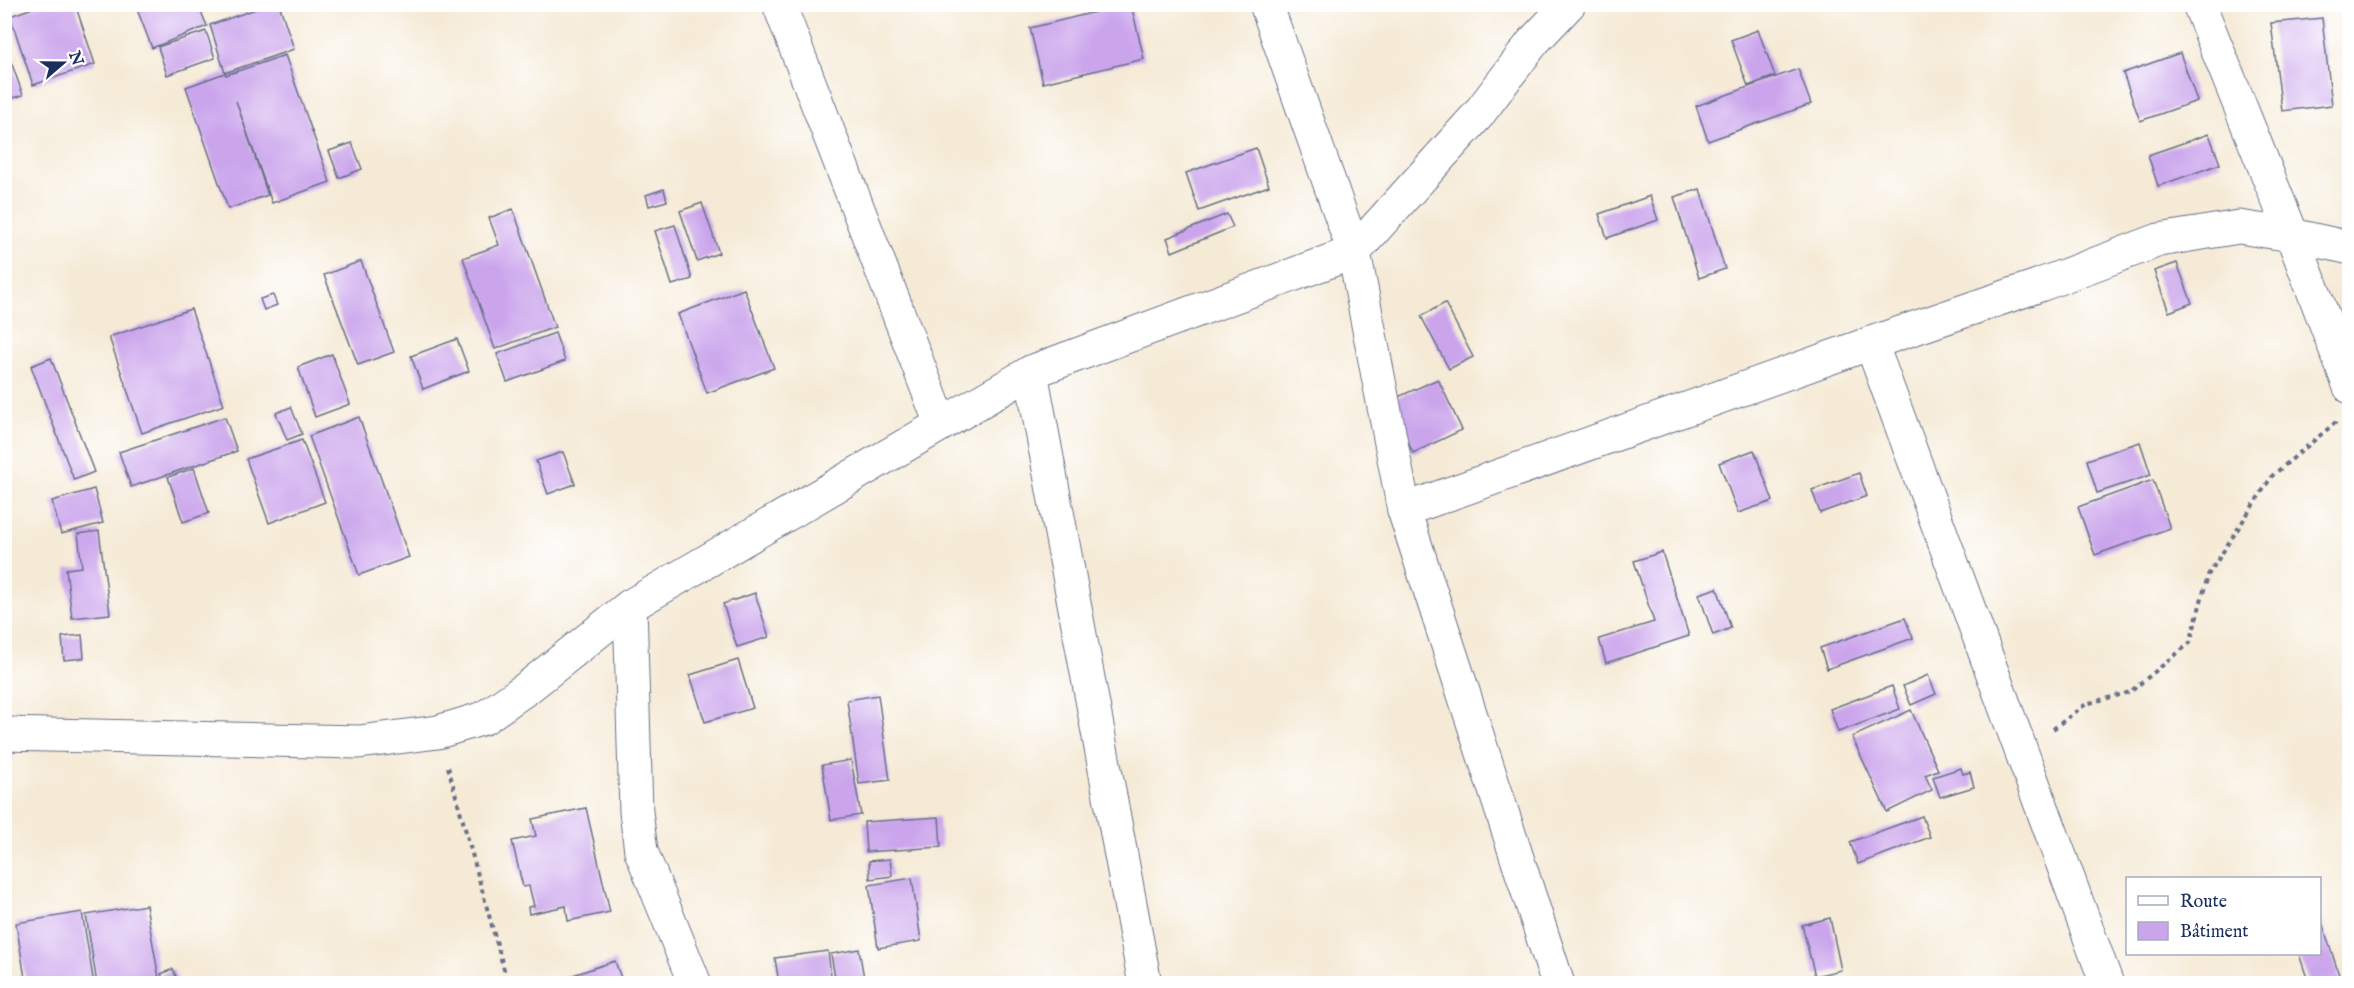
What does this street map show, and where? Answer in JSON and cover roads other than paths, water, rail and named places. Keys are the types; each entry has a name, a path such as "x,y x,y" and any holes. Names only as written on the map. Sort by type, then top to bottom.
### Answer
{"street":[{"path":"779,4 941,424"},
{"path":"1266,4 1354,252 1404,510 1558,984"},
{"path":"1533,42 1538,4"},
{"path":"4,734 359,742 438,732 484,718 528,688 630,606 1031,372 1354,252 1477,116 1533,42 1569,4"},
{"path":"2199,4 2292,235 2345,402"},
{"path":"1404,510 2040,285 2159,240 2239,227 2292,235 2349,248"},
{"path":"1871,343 2107,984"},
{"path":"1031,372 1145,984"},
{"path":"630,606 636,812 641,850 695,984"}]}
